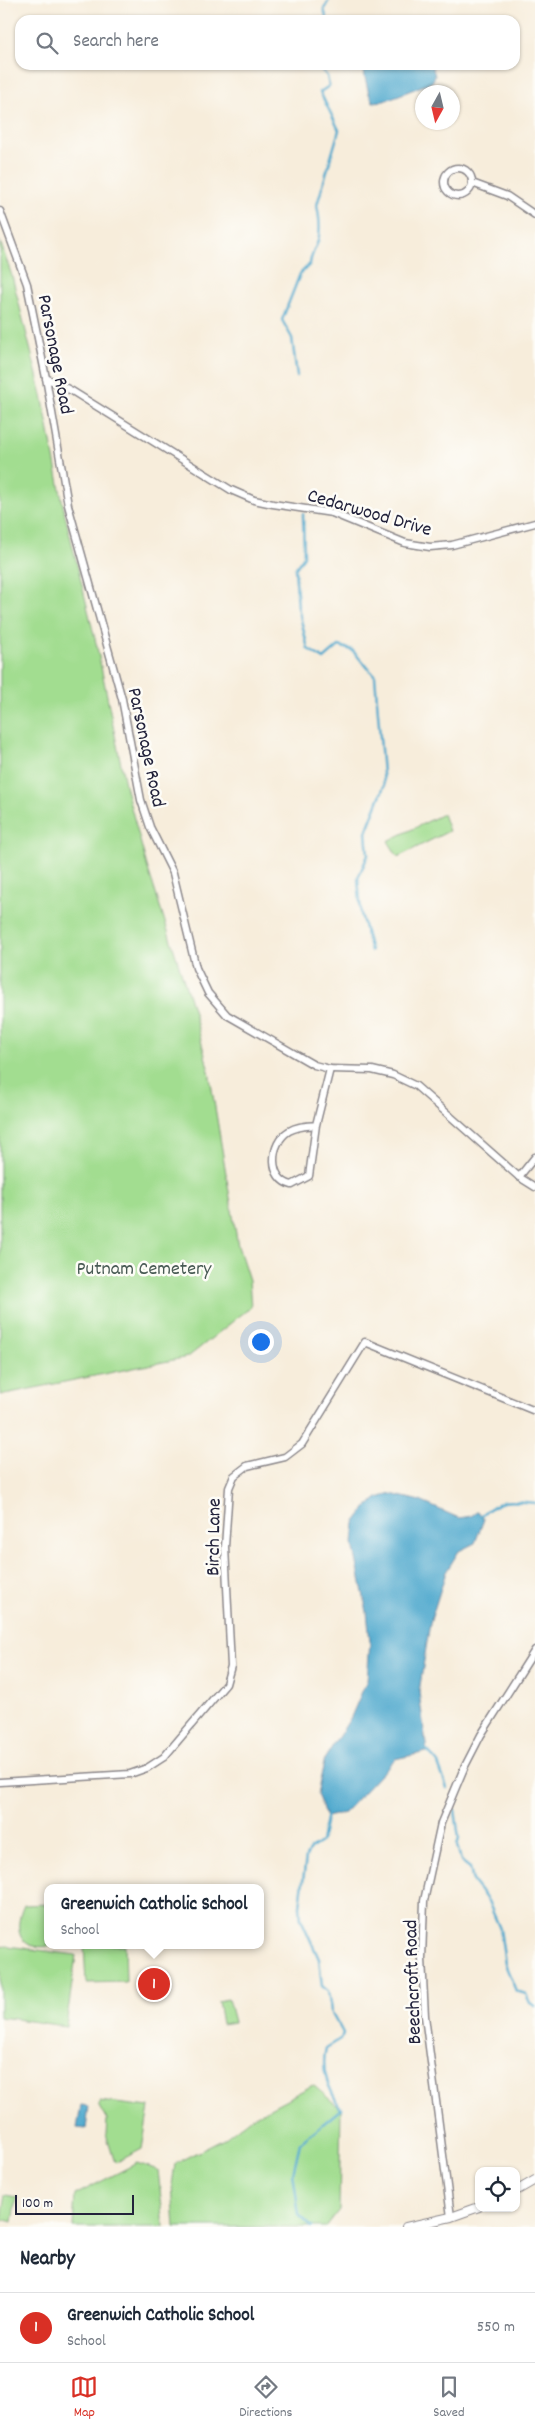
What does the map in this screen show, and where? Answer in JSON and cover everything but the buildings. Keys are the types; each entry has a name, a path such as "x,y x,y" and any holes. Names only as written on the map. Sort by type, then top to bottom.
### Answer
{"street":[{"path":"460,168 469,173 472,184 470,191 458,197 447,192 443,182 450,170 460,168"},
{"path":"472,184 507,196 535,215"},
{"name":"Parsonage Road","path":"0,211 27,284 46,378 68,505 122,699 141,800 150,827 173,873 201,981 216,1004 227,1015 314,1065 330,1069 372,1070 393,1075 416,1086 519,1177 535,1187"},
{"name":"Cedarwood Drive","path":"46,378 72,390 231,490 254,500 332,513 405,543 430,547 452,545 535,522"},
{"path":"316,1125 300,1127 287,1132 278,1145 274,1163 276,1175 284,1183 292,1185 309,1176 316,1125 330,1069"},
{"path":"519,1177 535,1157"},
{"name":"Birch Lane","path":"0,1782 130,1774 147,1768 164,1757 226,1684 230,1666 226,1547 229,1488 234,1476 247,1466 285,1457 302,1444 365,1342 535,1411"},
{"name":"Beechcroft Road","path":"451,2217 425,2016 422,1959 424,1901 441,1823 464,1768 481,1735 535,1650"},
{"path":"520,2189 535,2180"},
{"path":"410,2227 451,2217 475,2208"}],"green space":[{"name":"Putnam Cemetery","path":"0,241 12,276 42,395 65,515 97,647 126,789 147,866 193,1009 209,1071 238,1246 249,1280 251,1307 188,1357 0,1395"},
{"path":"443,814 449,831 398,857 388,841"},
{"path":"44,1904 44,1947 27,1944 19,1933 20,1915 24,1905"},
{"path":"0,1945 76,1955 66,2026 0,2017"},
{"path":"84,1949 125,1949 126,1982 86,1983"},
{"path":"228,1999 234,2022 222,2024 218,2001"},
{"path":"313,2085 341,2109 339,2210 326,2227 175,2227 172,2185 175,2164 224,2139 251,2118"},
{"path":"99,2101 149,2107 142,2149 115,2163 106,2134 107,2120 99,2106"},
{"path":"137,2163 158,2170 164,2227 73,2227 75,2195"},
{"path":"5,2195 17,2197 13,2222 1,2219"}],"water":[{"path":"363,70 433,70 435,76 432,82 424,85 415,85 415,89 384,101 373,102"},
{"path":"391,1494 420,1501 459,1518 471,1516 478,1511 484,1519 475,1543 459,1551 446,1572 430,1623 419,1692 427,1752 395,1759 344,1813 326,1817 317,1794 325,1758 351,1717 367,1680 370,1642 367,1612 353,1544 355,1523 368,1506 378,1498"},
{"path":"81,2105 89,2106 86,2129 77,2128"}],"waterway":[{"path":"326,15 324,9 329,0"},
{"path":"297,376 292,338 282,320 300,274 310,264 318,241 320,227 317,205 339,130 320,92 329,86 327,76 322,70"},
{"path":"303,514 304,556 295,569 298,607 308,649 324,659 339,646 352,650 375,676 384,786 366,832 368,855 358,878 361,914 371,951"},
{"path":"482,1515 495,1505 506,1501 535,1503"},
{"path":"427,1750 437,1761 447,1788"},
{"path":"455,1810 459,1839 457,1845 461,1861 470,1868 473,1882 488,1901 500,1929 505,1964 516,1991 526,1994 530,2003 535,2006"},
{"path":"312,2227 299,2215 293,2173 300,2143 341,2109 329,2087 325,2072 324,2056 326,2048 341,2039 343,2033 331,2011 328,1991 322,1986 319,1959 301,1919 300,1906 306,1857 310,1849 321,1842 327,1814"}],"place":[{"name":"Greenwich Catholic School","path":"154,1984"}]}
